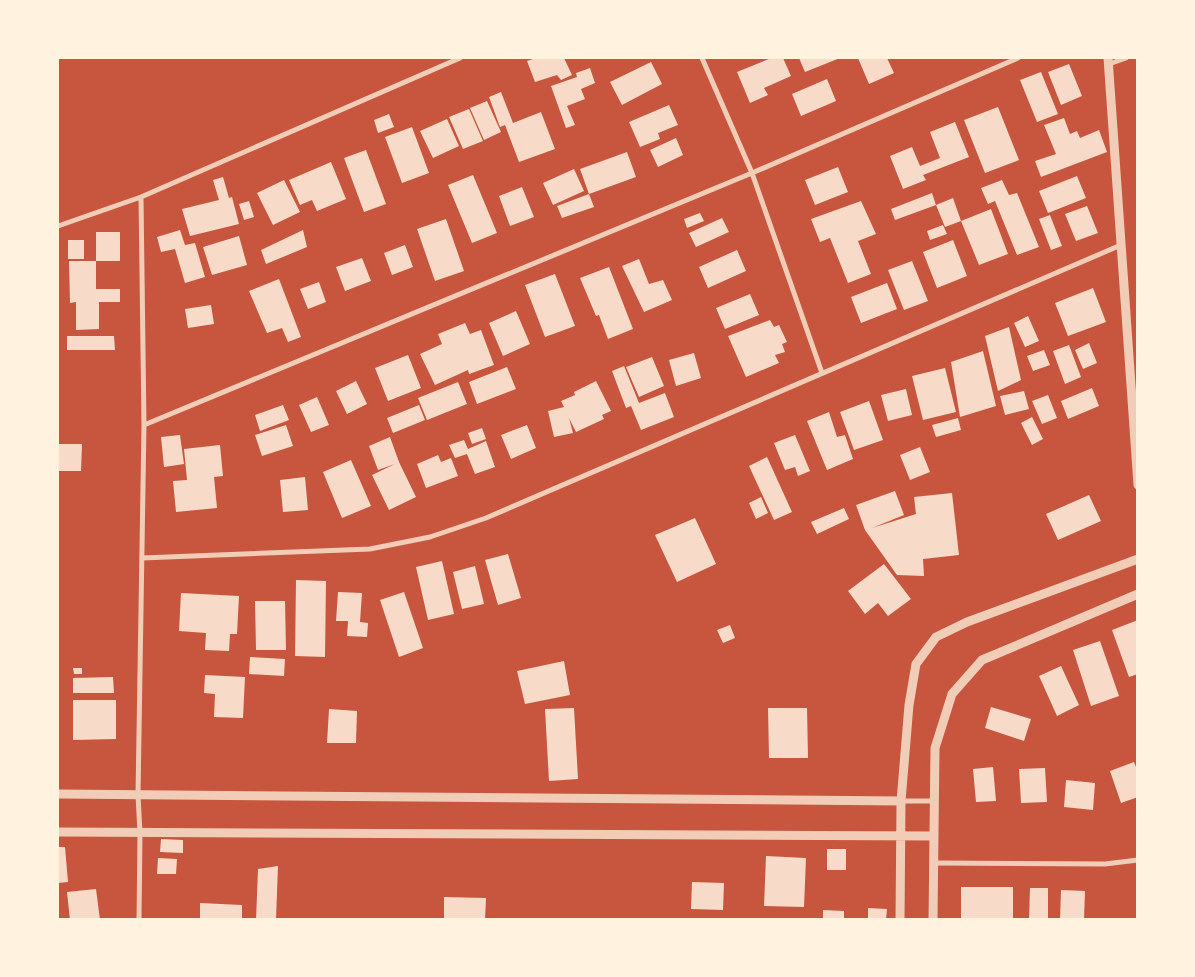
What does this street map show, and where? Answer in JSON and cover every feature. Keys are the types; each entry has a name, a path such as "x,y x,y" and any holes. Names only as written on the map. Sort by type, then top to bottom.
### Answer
{"street":[{"path":"58,226 141,197 460,58"},
{"path":"702,58 752,173 822,373"},
{"path":"144,426 752,173 1018,58"},
{"path":"1126,58 1109,61 1138,485"},
{"path":"139,920 140,833 138,795 144,426 141,197"},
{"path":"142,558 370,549 430,537 486,518 1121,245"},
{"path":"900,920 900,801 909,705 916,664 936,637 967,622 1138,559"},
{"path":"933,920 936,748 952,694 982,660 1138,594"},
{"path":"58,794 934,801"},
{"path":"58,832 934,836"},
{"path":"933,862 1105,864 1138,860"}],"building":[{"path":"536,58 564,58 572,75 561,80 557,75 535,82 527,61"},
{"path":"771,58 783,58 791,76 764,88 768,95 750,103 737,72"},
{"path":"799,58 840,58 805,72"},
{"path":"858,58 887,58 894,73 869,84"},
{"path":"651,62 662,84 622,105 610,82"},
{"path":"1069,64 1082,96 1061,105 1048,72"},
{"path":"590,68 595,83 581,89 585,99 567,106 575,125 566,128 551,86 577,77 576,73"},
{"path":"1041,72 1058,114 1037,122 1020,80"},
{"path":"827,79 836,101 801,116 792,94"},
{"path":"501,92 513,123 541,112 555,149 519,162 505,125 500,127 489,97"},
{"path":"487,101 501,132 484,140 470,108"},
{"path":"669,105 678,125 658,133 660,139 640,147 629,122"},
{"path":"998,107 1019,160 985,173 964,120"},
{"path":"469,109 483,141 463,149 449,117"},
{"path":"389,114 394,127 378,133 374,120"},
{"path":"1064,118 1070,134 1077,131 1080,138 1099,130 1107,152 1041,177 1035,161 1056,154 1044,125"},
{"path":"447,119 459,146 433,158 420,131"},
{"path":"955,122 969,157 923,175 926,180 903,189 890,156 912,147 920,166 940,158 930,132"},
{"path":"412,127 429,173 402,183 385,137"},
{"path":"676,138 683,155 658,167 650,150"},
{"path":"366,150 386,204 364,212 344,158"},
{"path":"627,152 636,177 589,194 580,169"},
{"path":"331,162 346,199 317,211 312,200 300,205 289,180"},
{"path":"838,167 848,192 815,205 805,180"},
{"path":"574,169 584,191 553,205 543,183"},
{"path":"473,175 497,233 472,243 448,185"},
{"path":"1077,176 1086,198 1048,213 1039,191"},
{"path":"223,177 229,198 232,197 239,224 190,236 182,209 219,200 213,180"},
{"path":"284,180 300,212 273,225 257,193"},
{"path":"1002,180 1009,195 1017,193 1039,247 1017,255 995,201 988,204 981,188"},
{"path":"522,187 534,217 510,226 499,196"},
{"path":"932,193 936,205 895,220 891,209"},
{"path":"589,194 594,207 562,218 557,206"},
{"path":"953,198 961,221 945,227 936,205"},
{"path":"249,201 254,217 244,220 239,204"},
{"path":"861,201 876,234 858,241 871,274 848,283 830,238 820,242 811,219"},
{"path":"1087,206 1098,233 1076,241 1065,214"},
{"path":"991,209 1008,254 979,265 961,221"},
{"path":"700,213 704,221 687,228 684,219"},
{"path":"1050,215 1062,246 1051,250 1039,219"},
{"path":"722,218 729,232 696,247 689,233"},
{"path":"446,219 464,271 435,281 417,229"},
{"path":"943,225 947,234 930,240 927,231"},
{"path":"180,230 185,245 195,243 205,277 185,283 175,249 161,252 157,237"},
{"path":"303,230 307,247 266,264 261,250"},
{"path":"96,232 120,232 120,261 96,261"},
{"path":"239,236 247,265 212,275 203,247"},
{"path":"68,240 84,240 84,259 68,259"},
{"path":"953,240 967,276 937,288 923,252"},
{"path":"405,245 413,267 392,275 384,253"},
{"path":"737,250 746,271 708,288 699,267"},
{"path":"362,258 371,281 345,291 336,267"},
{"path":"639,259 649,284 663,280 672,300 644,312 622,266"},
{"path":"69,261 96,261 96,289 120,289 120,302 99,302 99,329 76,330 76,302 70,303"},
{"path":"912,261 928,301 904,310 888,270"},
{"path":"609,267 633,329 608,339 599,315 596,316 580,278"},
{"path":"555,274 575,326 545,337 525,285"},
{"path":"279,279 301,337 288,342 282,328 267,333 249,291"},
{"path":"319,282 326,302 308,309 300,289"},
{"path":"887,283 897,309 861,323 851,297"},
{"path":"1093,288 1106,322 1068,336 1055,303"},
{"path":"750,294 759,315 725,329 716,308"},
{"path":"211,305 214,324 188,328 185,309"},
{"path":"516,311 530,344 503,356 489,323"},
{"path":"1028,316 1039,341 1025,347 1014,323"},
{"path":"770,320 774,327 779,325 787,342 782,344 785,352 775,355 779,363 746,377 728,336"},
{"path":"465,323 470,334 481,330 494,365 469,374 468,370 435,385 420,354 442,344 438,334"},
{"path":"1009,327 1021,380 998,391 985,336"},
{"path":"67,336 114,336 115,350 67,350"},
{"path":"1089,343 1097,363 1083,369 1075,350"},
{"path":"1069,345 1081,377 1065,384 1053,351"},
{"path":"1044,350 1050,365 1033,371 1027,356"},
{"path":"983,351 996,406 960,417 951,362"},
{"path":"694,353 701,378 676,386 669,360"},
{"path":"408,355 421,388 388,401 375,368"},
{"path":"652,357 664,386 639,397 626,367"},
{"path":"624,366 639,403 665,393 674,417 641,430 631,406 626,408 612,371"},
{"path":"507,367 516,389 477,404 469,382"},
{"path":"945,368 956,412 923,420 912,376"},
{"path":"356,381 367,404 347,414 336,391"},
{"path":"596,381 611,411 602,415 604,419 576,432 569,418 573,433 554,437 548,411 564,407 561,401 575,395 574,392"},
{"path":"458,382 467,404 427,420 418,398"},
{"path":"1092,388 1099,406 1068,419 1061,401"},
{"path":"906,389 912,415 888,421 881,395"},
{"path":"1024,391 1029,409 1005,415 1000,396"},
{"path":"1048,395 1057,418 1042,424 1032,401"},
{"path":"317,397 329,425 311,432 299,405"},
{"path":"869,401 883,440 854,450 840,412"},
{"path":"283,405 289,420 260,431 255,415"},
{"path":"419,405 425,420 393,433 387,418"},
{"path":"829,412 837,437 845,435 853,459 827,470 807,421"},
{"path":"1032,417 1043,439 1032,445 1021,423"},
{"path":"958,418 961,430 936,437 932,425"},
{"path":"286,425 293,446 262,456 255,435"},
{"path":"527,425 536,448 511,459 501,435"},
{"path":"482,428 486,439 472,444 468,433"},
{"path":"180,435 184,464 164,467 161,437"},
{"path":"795,435 810,471 798,476 795,467 785,470 774,443"},
{"path":"390,437 399,462 416,497 389,510 372,475 395,464 378,470 369,446"},
{"path":"464,440 468,449 486,441 495,467 475,474 467,454 455,458 449,445"},
{"path":"58,444 82,444 81,471 58,471"},
{"path":"220,445 223,476 214,477 217,508 176,512 173,481 187,480 184,449"},
{"path":"920,447 930,472 910,480 900,455"},
{"path":"438,455 441,462 451,458 458,476 426,488 417,464"},
{"path":"767,457 792,512 774,520 749,466"},
{"path":"351,460 371,506 342,518 323,472"},
{"path":"305,477 308,510 283,512 280,480"},
{"path":"895,491 904,515 872,528 916,514 914,497 952,493 959,555 923,559 924,576 897,575 865,530 856,505"},
{"path":"1089,495 1101,521 1058,540 1046,514"},
{"path":"761,497 768,513 756,519 749,503"},
{"path":"844,508 849,519 817,534 811,522"},
{"path":"695,518 716,564 677,582 655,535"},
{"path":"508,554 521,598 498,605 485,560"},
{"path":"442,561 454,614 428,620 416,567"},
{"path":"884,564 911,599 888,616 878,603 865,614 848,591"},
{"path":"475,566 484,604 462,609 453,572"},
{"path":"296,580 326,581 325,657 295,656"},
{"path":"338,592 362,593 360,622 368,623 367,637 347,636 348,621 336,621"},
{"path":"404,592 423,648 399,657 380,600"},
{"path":"181,593 239,596 237,634 230,634 229,651 205,650 206,633 179,631"},
{"path":"255,601 285,601 286,650 256,650"},
{"path":"1138,620 1138,674 1129,677 1112,630"},
{"path":"730,625 735,638 723,643 717,630"},
{"path":"1100,641 1119,696 1091,706 1073,650"},
{"path":"250,657 285,659 284,676 249,674"},
{"path":"564,661 570,695 525,704 517,671"},
{"path":"1061,666 1079,705 1057,716 1039,676"},
{"path":"73,668 82,668 82,674 74,674"},
{"path":"205,675 245,677 243,718 214,717 215,694 204,693"},
{"path":"113,677 114,693 73,693 73,678"},
{"path":"73,700 116,700 116,739 73,740"},
{"path":"991,707 1031,719 1024,741 985,728"},
{"path":"574,708 578,779 549,781 545,709"},
{"path":"768,708 807,708 808,758 769,758"},
{"path":"329,709 357,711 356,743 327,743"},
{"path":"1134,762 1138,772 1138,797 1121,803 1110,771"},
{"path":"993,767 996,801 976,802 973,769"},
{"path":"1045,768 1047,802 1021,803 1019,769"},
{"path":"1066,780 1095,783 1093,810 1064,807"},
{"path":"161,839 183,840 183,853 160,852"},
{"path":"58,847 65,847 68,882 58,883"},
{"path":"827,849 846,849 846,870 827,870"},
{"path":"766,856 806,858 804,907 764,906"},
{"path":"158,858 177,859 176,874 157,874"},
{"path":"278,866 276,920 256,920 258,869"},
{"path":"692,882 724,883 723,910 691,909"},
{"path":"961,887 1013,887 1013,920 961,919"},
{"path":"1030,888 1048,888 1048,920 1029,920"},
{"path":"96,889 100,920 70,920 67,892"},
{"path":"1061,890 1085,891 1084,920 1060,920"},
{"path":"444,897 486,898 485,920 444,920"},
{"path":"200,903 242,905 242,920 200,920"},
{"path":"868,908 887,909 886,920 868,920"},
{"path":"823,910 844,911 844,920 823,920"}]}
